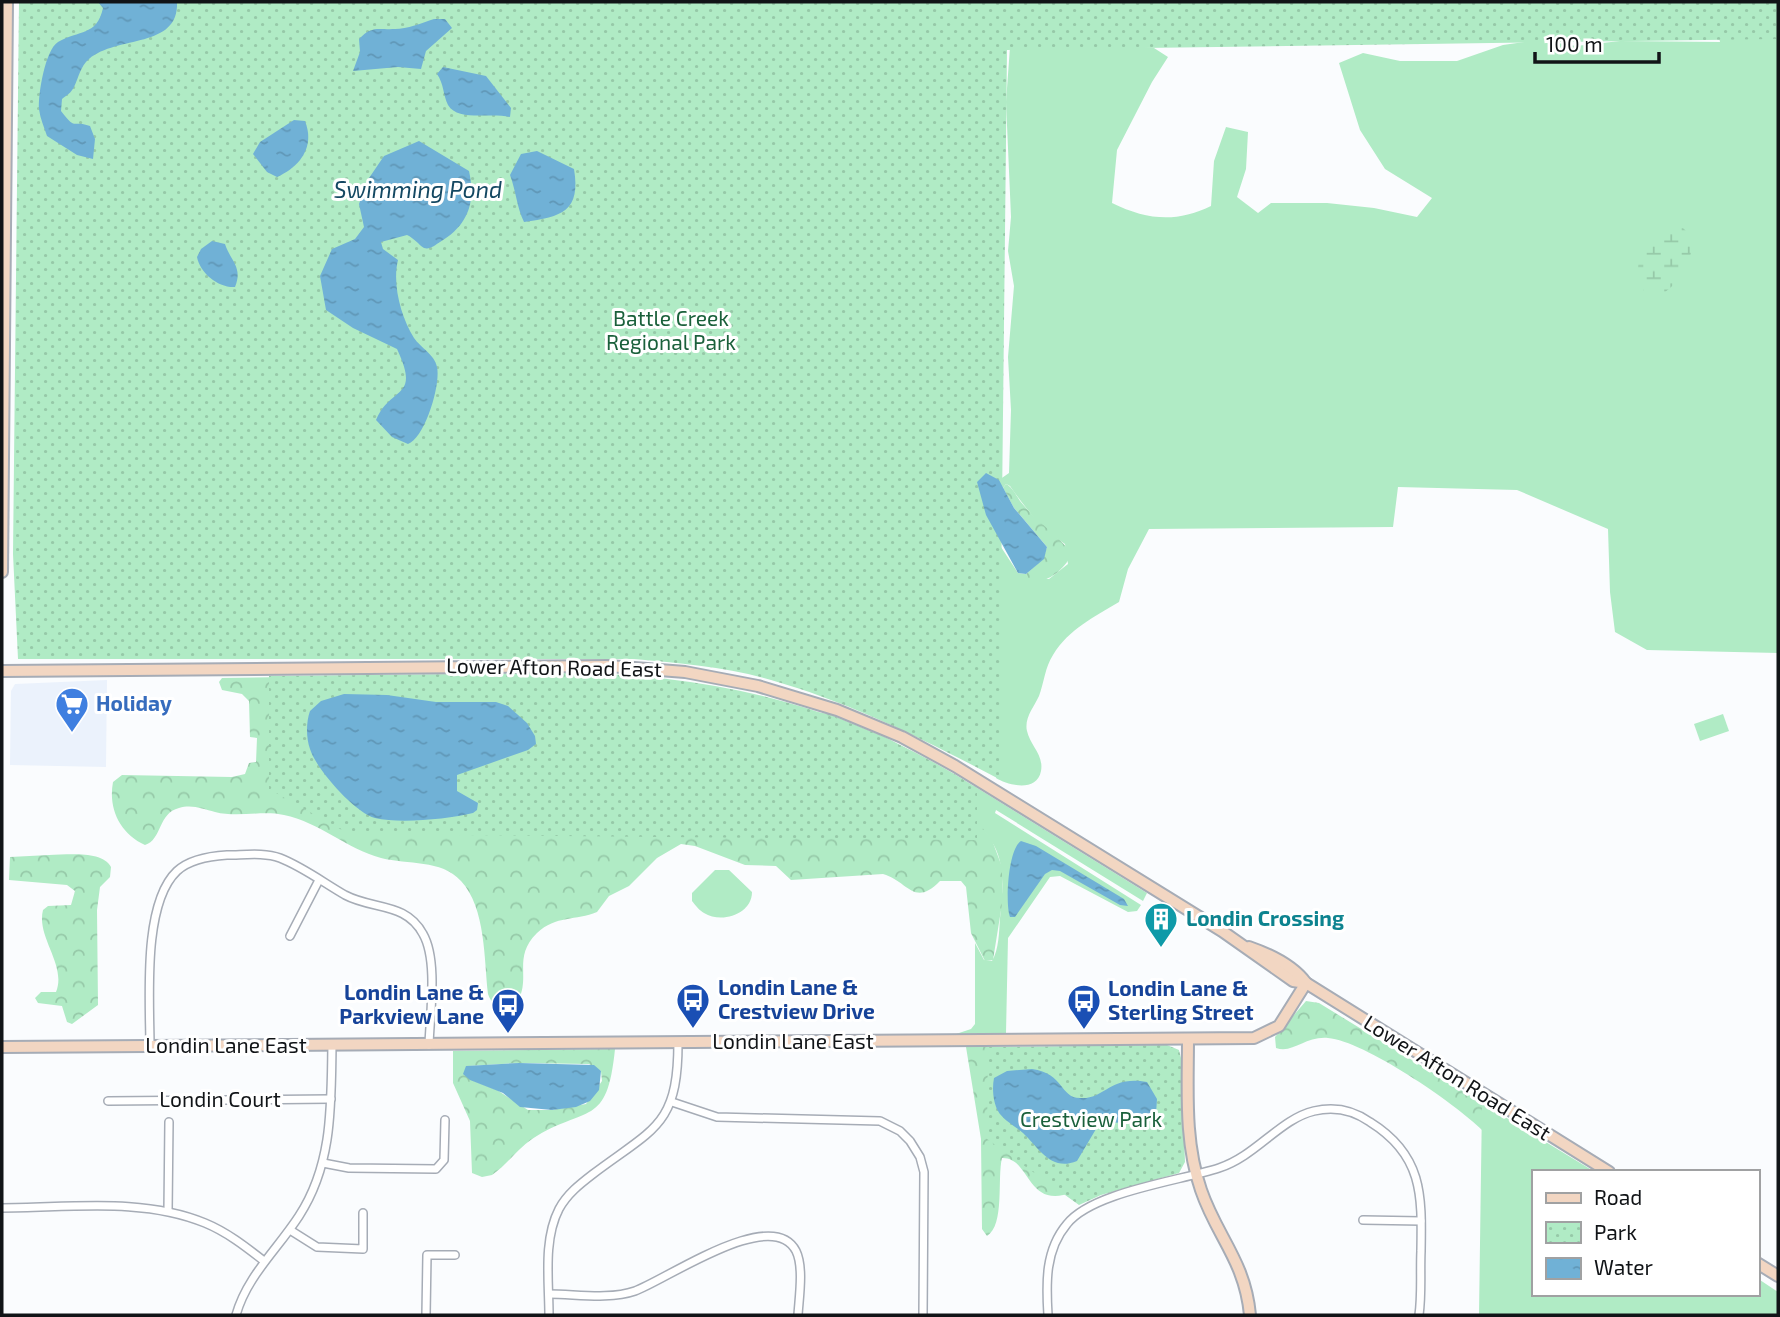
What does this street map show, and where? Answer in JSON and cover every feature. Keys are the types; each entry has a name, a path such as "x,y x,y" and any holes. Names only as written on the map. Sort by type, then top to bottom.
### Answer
{"main road":[{"path":"2,572 4,15 7,2"},
{"name":"Lower Afton Road East","path":"2,671 609,666 685,672 747,683 837,710 915,744 1246,946 1264,952 1299,973 1306,983 1606,1170"},
{"name":"Londin Lane East","path":"2,1047 1251,1038 1266,1035 1280,1023 1306,983"},
{"path":"1188,1039 1189,1136 1196,1175 1205,1202 1238,1264 1250,1315"},
{"path":"1759,1264 1778,1276"}],"street":[{"path":"150,1046 150,970 158,905 164,888 175,873 204,859 264,855 283,860 357,900 397,909 421,929 430,958 429,1045"},
{"path":"290,936 319,880"},
{"path":"549,1315 551,1233 562,1203 578,1186 651,1131 672,1102 677,1080 678,1043"},
{"path":"236,1315 248,1285 290,1230 310,1196 323,1163 330,1130 332,1045"},
{"name":"Londin Court","path":"108,1101 331,1099"},
{"path":"672,1102 716,1117 875,1120 904,1135 917,1150 924,1172 923,1315"},
{"path":"1048,1315 1051,1254 1062,1231 1074,1216 1100,1201 1196,1175 1244,1158 1304,1115 1323,1109 1345,1110 1374,1124 1404,1153 1419,1183 1419,1315"},
{"path":"323,1163 345,1168 436,1169 444,1160 445,1120"},
{"path":"168,1211 169,1122"},
{"path":"2,1208 131,1208 168,1211 216,1228 264,1261"},
{"path":"290,1230 317,1247 363,1249 363,1213"},
{"path":"1363,1220 1421,1221"},
{"path":"549,1294 627,1293 737,1241 758,1238 787,1241 798,1256 798,1315"},
{"path":"426,1315 428,1255 455,1255"}],"shaded area":[{"path":"107,680 106,767 10,765 11,691 15,684"}],"green space":[{"name":"Battle Creek Regional Park","path":"19,2 1778,2 1778,39 1007,50 999,779 859,711 801,689 754,676 686,664 634,659 18,659 13,554"},
{"path":"1778,2 1778,653 1647,650 1615,632 1610,592 1608,529 1517,490 1398,487 1393,527 1149,529 1128,569 1119,602 1074,631 1050,660 1039,696 1027,722 1027,731 1041,760 1038,778 1028,785 1021,785 996,778 1001,547 1018,573 1026,574 1029,579 1049,579 1068,564 1065,544 1035,518 1010,486 1006,484 1003,488 999,480 1009,473 1011,410 1008,357 1014,286 1008,251 1011,217 1006,102 1010,47 1066,43 1154,48 1168,57 1117,150 1112,203 1125,209 1149,216 1174,217 1211,206 1214,161 1226,127 1248,132 1246,169 1237,197 1258,213 1271,203 1327,203 1374,208 1417,217 1432,198 1385,169 1360,130 1339,63 1363,53 1400,61 1457,61 1503,45 1539,40 1576,46 1620,41 1720,42 1717,27"},
{"path":"1680,225 1691,236 1690,256 1685,270 1660,296 1644,292 1638,270 1646,246 1665,229"},
{"path":"1006,484 1026,508 1072,553 1065,565 1048,578 1035,581 1028,579 1026,574 1043,559 1047,547 1014,508 1003,488"},
{"path":"563,673 829,714 887,738 962,779 977,821 992,840 1002,867 1002,904 993,960 985,961 971,933 966,887 961,881 940,881 931,889 917,892 883,874 791,880 776,866 745,865 695,846 681,844 657,858 629,886 609,896 597,912 551,923 537,933 526,950 519,999 516,1005 507,1009 494,1003 488,994 482,935 475,905 461,881 444,869 369,854 297,818 267,813 224,814 193,807 172,811 163,821 155,838 145,845 129,834 114,811 113,782 122,775 232,777 245,774 249,763 256,762 257,738 250,737 249,701 242,694 222,690 219,682 222,678"},
{"path":"563,673 673,680 726,688 779,700 880,736 977,788 977,840 349,834 269,789 269,676"},
{"path":"1723,714 1729,731 1700,741 1694,724"},
{"path":"974,786 1147,893 1143,901 996,810 995,813 1141,905 1137,911 1128,912 1060,876 1050,877 1008,938 1006,1033 956,1034 971,1029 975,1024 975,943 984,960 992,961 998,940 1002,896 1000,863 990,838 950,801"},
{"path":"74,854 100,858 111,867 110,877 100,887 97,910 98,1005 72,1024 67,1022 62,1006 38,1003 35,998 41,992 56,992 58,982 58,972 44,930 43,910 48,906 71,905 75,891 67,885 9,880 10,857"},
{"path":"715,870 729,870 752,892 747,906 735,915 711,916 701,911 692,901 692,893"},
{"path":"1306,1001 1319,1003 1482,1103 1482,1130 1452,1105 1408,1075 1344,1042 1320,1038 1288,1049 1276,1048 1275,1037"},
{"name":"Crestview Park","path":"1167,1045 1179,1050 1181,1058 1185,1162 1179,1173 1101,1195 1079,1205 987,1139 988,1047"},
{"path":"966,1047 997,1047 1073,1192 1058,1196 1046,1195 1031,1182 1019,1166 1002,1158 998,1212 993,1230 987,1236 982,1229 981,1139"},
{"path":"615,1049 606,1092 600,1103 591,1111 532,1139 492,1175 482,1177 472,1173 470,1121 453,1083 453,1051","holes":["519,1063 589,1064 601,1071 602,1081 586,1104 552,1110 528,1110 497,1090 474,1081 469,1066"]},
{"path":"1482,1103 1592,1170 1532,1170 1532,1296 1759,1296 1759,1279 1778,1292 1778,1315 1479,1315"}],"water":[{"path":"98,2 177,2 175,17 168,27 157,34 101,52 89,59 73,89 62,99 61,111 70,121 90,126 95,139 93,159 77,155 47,136 40,116 39,102 43,73 53,47 66,38 92,28 103,8"},
{"path":"434,19 445,19 452,28 426,51 421,69 398,67 353,71 360,52 359,39 368,32 415,26"},
{"path":"443,67 486,76 511,108 510,117 467,115 453,110 448,105 437,74"},
{"path":"294,120 305,121 308,130 307,147 293,167 277,177 267,172 253,154 260,142"},
{"name":"Swimming Pond","path":"419,141 469,171 471,193 468,212 463,221 450,235 432,247 424,248 407,235 381,242 383,249 398,260 397,290 405,320 414,338 431,355 437,367 437,385 426,421 414,440 408,444 392,437 376,420 382,409 405,385 404,365 397,349 353,328 326,310 320,276 332,249 355,239 364,227 359,204 367,181 384,156"},
{"path":"537,151 574,169 574,194 571,203 558,214 524,222 510,175 521,154"},
{"path":"212,241 225,244 237,269 235,287 216,282 206,274 199,263 197,257 201,249"},
{"path":"986,473 999,480 1014,508 1047,547 1044,559 1026,574 1018,573 986,515 977,482"},
{"path":"344,694 387,695 436,702 496,702 508,706 527,723 535,736 536,744 528,750 457,775 457,791 478,803 477,810 473,813 424,820 397,821 375,818 357,808 337,789 320,768 309,745 307,725 310,711 321,701"},
{"path":"1021,841 1036,846 1124,899 1128,906 1120,905 1060,871 1052,870 1045,874 1015,917 1010,917 1010,865"},
{"path":"519,1063 594,1065 601,1071 599,1090 590,1101 576,1107 552,1110 520,1107 503,1093 470,1080 463,1074 466,1066"},
{"path":"1032,1069 1050,1075 1069,1094 1080,1098 1088,1098 1124,1082 1147,1082 1157,1099 1156,1114 1140,1121 1099,1124 1077,1161 1068,1164 1053,1161 1003,1117 994,1099 994,1078 1007,1071"}],"place":[{"name":"Holiday","path":"72,734"},
{"name":"Londin Crossing","path":"1161,949"},
{"name":"Londin Lane & Crestview Drive","path":"693,1030"},
{"name":"Londin Lane & Sterling Street","path":"1084,1031"},
{"name":"Londin Lane & Parkview Lane","path":"508,1035"}]}
